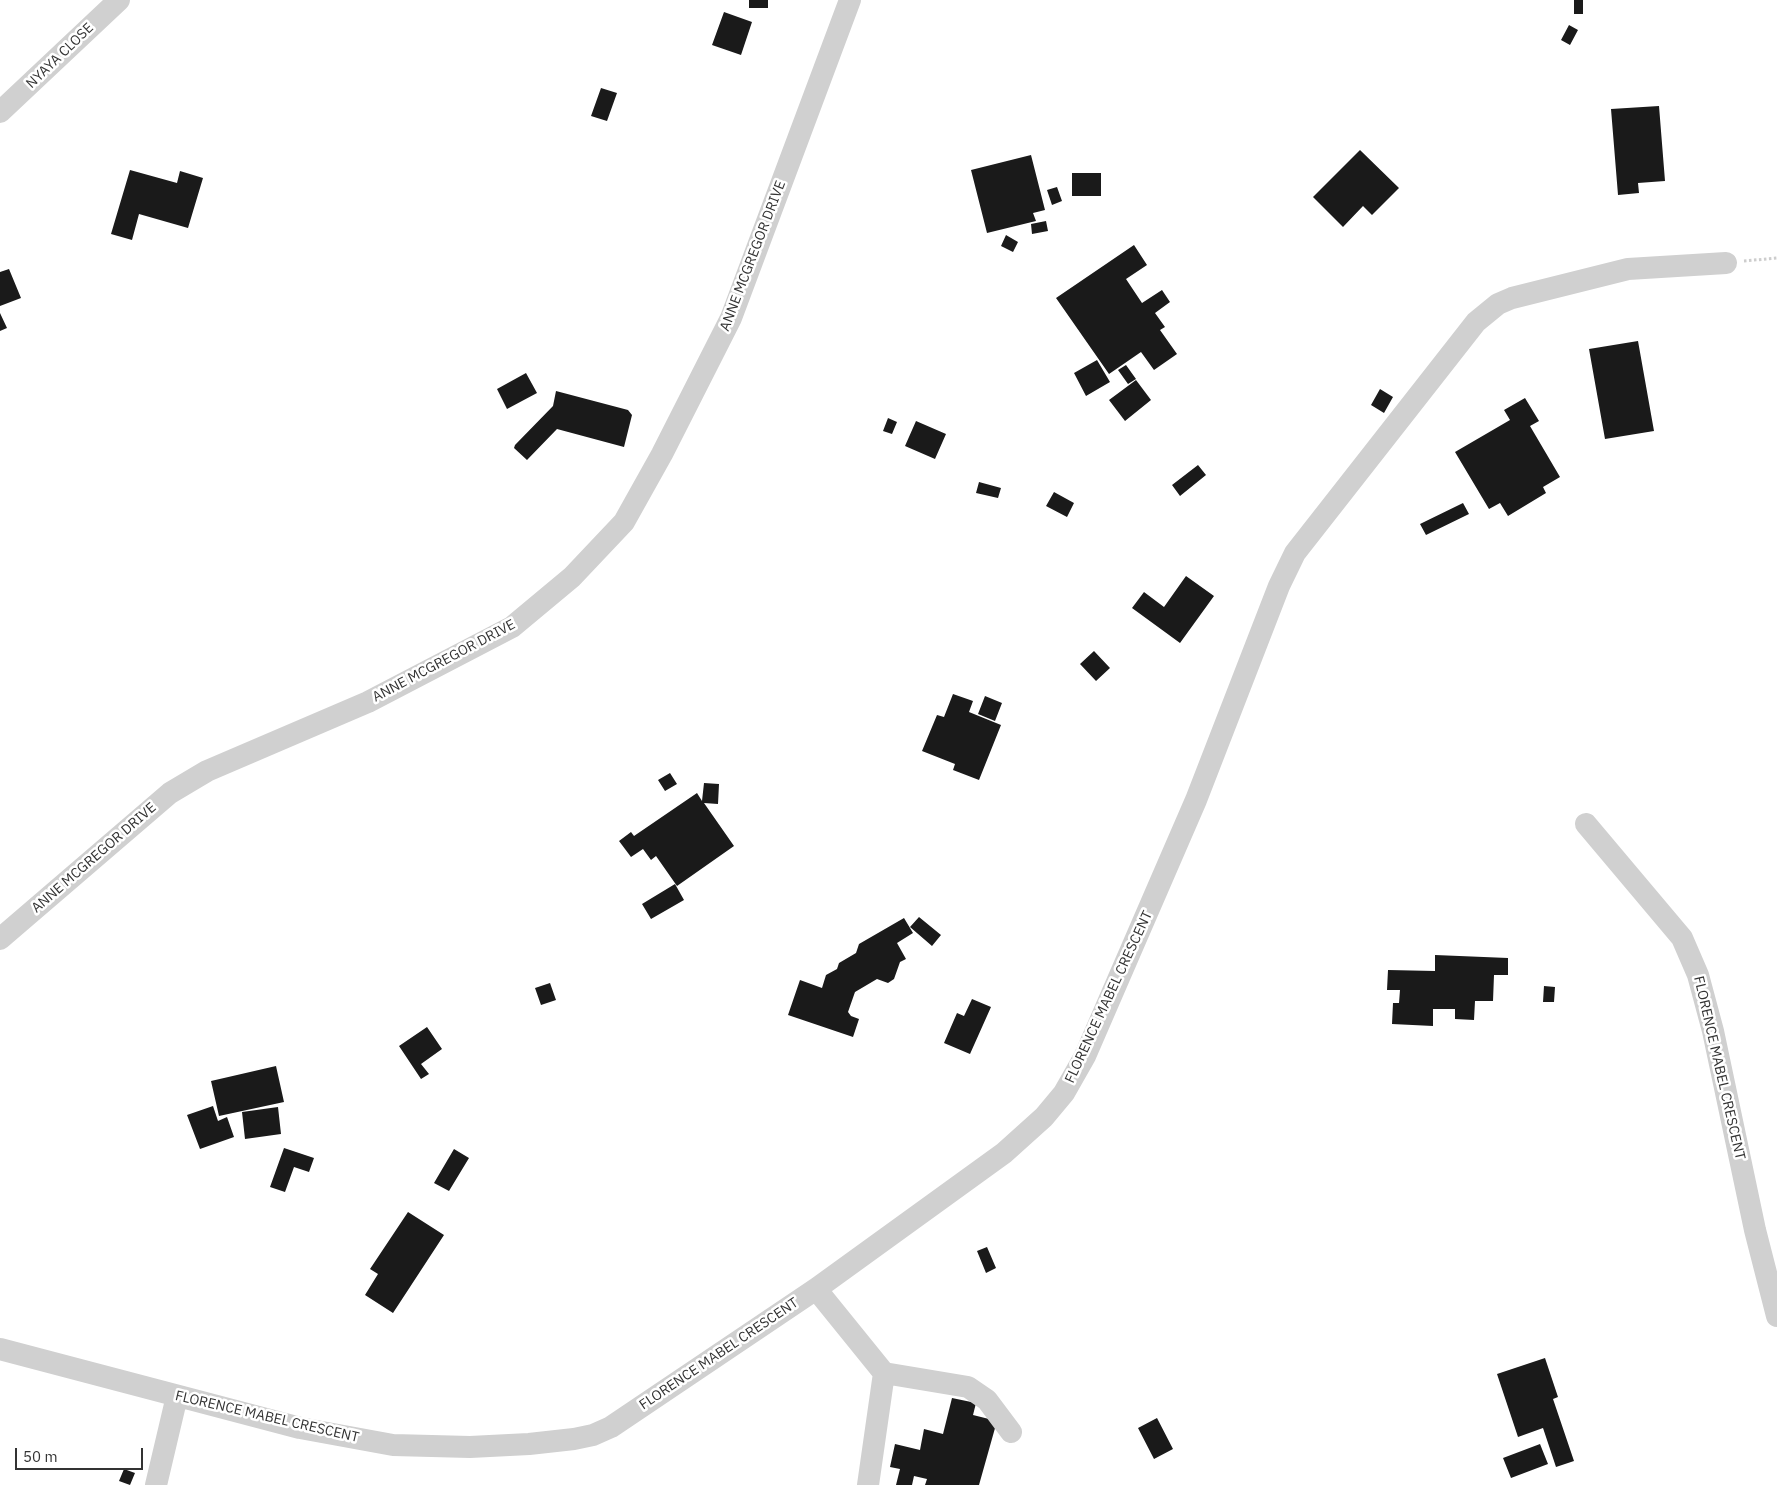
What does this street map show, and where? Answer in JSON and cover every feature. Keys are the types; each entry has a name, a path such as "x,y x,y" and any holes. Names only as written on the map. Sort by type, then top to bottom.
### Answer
{"street":[{"name":"NYAYA CLOSE","path":"0,112 119,0"},
{"name":"ANNE MCGREGOR DRIVE","path":"0,939 170,793 207,770 368,702 512,627 572,577 624,522 662,454 731,318 850,0"},
{"name":"FLORENCE MABEL CRESCENT","path":"0,1349 300,1428 392,1445 470,1447 574,1439 593,1435 611,1427 816,1289 1004,1153 1044,1117 1064,1093 1085,1056 1196,800 1278,586 1295,553 1485,313 1498,304 1512,298 1628,269 1726,263"},
{"name":"FLORENCE MABEL CRESCENT","path":"1586,824 1682,938 1698,975 1713,1031 1755,1230 1777,1316"},
{"path":"816,1289 884,1373 968,1387 987,1400 1012,1432"},
{"path":"868,1485 884,1373"},
{"path":"156,1485 177,1396"}],"path":[{"path":"1726,263 1777,258"}],"building":[{"path":"749,0 768,0 768,8 749,8"},
{"path":"1574,0 1583,0 1583,14 1574,14"},
{"path":"724,12 752,22 741,55 712,45"},
{"path":"1569,25 1578,30 1570,45 1561,40"},
{"path":"601,88 617,93 607,121 591,116"},
{"path":"1659,106 1665,181 1638,183 1639,193 1618,195 1611,109"},
{"path":"1360,150 1399,188 1372,215 1363,206 1343,227 1313,197"},
{"path":"1031,155 1045,210 1033,213 1036,221 987,233 971,170"},
{"path":"130,170 177,183 180,171 203,178 188,228 139,214 132,240 111,234"},
{"path":"1072,173 1101,173 1101,196 1072,196"},
{"path":"1057,187 1062,201 1052,205 1047,190"},
{"path":"1046,221 1048,231 1032,234 1031,224"},
{"path":"1006,235 1018,242 1013,252 1001,246"},
{"path":"1134,245 1147,265 1126,279 1142,303 1162,290 1170,302 1155,313 1165,327 1160,330 1177,354 1154,370 1141,352 1109,374 1056,298"},
{"path":"9,269 21,298 0,306 0,272"},
{"path":"0,313 7,328 0,331"},
{"path":"1638,341 1654,431 1605,439 1589,349"},
{"path":"1097,360 1110,382 1086,396 1074,373"},
{"path":"1126,365 1136,379 1128,384 1118,370"},
{"path":"526,373 537,393 507,409 497,389"},
{"path":"1136,380 1151,400 1125,421 1109,400"},
{"path":"1380,389 1393,397 1384,413 1371,405"},
{"path":"556,391 628,410 632,415 624,447 557,429 527,460 514,448 515,445 553,406"},
{"path":"1525,398 1539,421 1530,426 1560,477 1543,487 1546,493 1508,516 1500,503 1489,509 1455,452 1510,420 1504,410"},
{"path":"888,418 897,422 892,434 883,431"},
{"path":"916,421 946,434 935,459 905,446"},
{"path":"1198,465 1206,475 1180,496 1172,485"},
{"path":"979,482 1001,488 998,498 976,493"},
{"path":"1054,492 1074,503 1067,517 1046,506"},
{"path":"1463,503 1469,514 1426,535 1420,524"},
{"path":"1186,576 1214,596 1180,643 1132,608 1144,592 1164,607"},
{"path":"1094,651 1110,668 1096,681 1080,664"},
{"path":"953,694 973,701 969,712 1001,725 979,780 953,770 955,764 922,751 937,715 944,717"},
{"path":"985,696 1002,703 995,721 978,714"},
{"path":"670,773 677,784 665,791 658,780"},
{"path":"704,783 719,784 718,804 704,803 734,846 677,886 656,856 651,860 643,849 631,857 619,841 631,832 634,836 697,793 702,801"},
{"path":"675,884 684,900 651,919 642,904"},
{"path":"919,917 941,935 932,946 910,927"},
{"path":"904,918 913,933 897,943 906,959 900,962 894,979 888,983 877,979 855,992 848,1012 851,1016 859,1019 853,1037 788,1015 800,980 822,988 826,975 837,969 839,963 856,953 859,944"},
{"path":"1435,955 1508,958 1508,975 1494,975 1493,1001 1475,1001 1474,1020 1455,1019 1455,1009 1433,1009 1433,1026 1392,1024 1393,1003 1399,1003 1400,990 1387,990 1388,970 1435,971"},
{"path":"550,983 556,1000 541,1005 535,988"},
{"path":"1544,986 1555,987 1554,1002 1543,1002"},
{"path":"972,999 991,1007 970,1054 944,1043 957,1013 964,1016"},
{"path":"427,1027 442,1049 421,1064 429,1074 421,1079 399,1046"},
{"path":"276,1066 284,1102 219,1116 211,1081"},
{"path":"213,1106 218,1121 227,1117 234,1137 200,1149 187,1115"},
{"path":"278,1107 281,1134 245,1139 242,1112"},
{"path":"284,1148 314,1158 309,1172 294,1167 285,1192 270,1187"},
{"path":"454,1149 469,1158 449,1191 434,1183"},
{"path":"408,1212 444,1235 393,1313 365,1295 378,1274 370,1269"},
{"path":"987,1247 996,1268 986,1273 977,1251"},
{"path":"1545,1358 1558,1397 1553,1399 1574,1461 1556,1467 1543,1428 1518,1437 1497,1374"},
{"path":"952,1398 976,1403 973,1415 997,1421 979,1485 925,1485 927,1479 914,1476 912,1485 896,1485 900,1469 890,1467 895,1444 920,1450 924,1429 943,1434"},
{"path":"1157,1418 1173,1449 1154,1459 1138,1428"},
{"path":"1540,1444 1548,1464 1511,1478 1503,1458"},
{"path":"124,1469 135,1473 130,1485 119,1481"}]}
